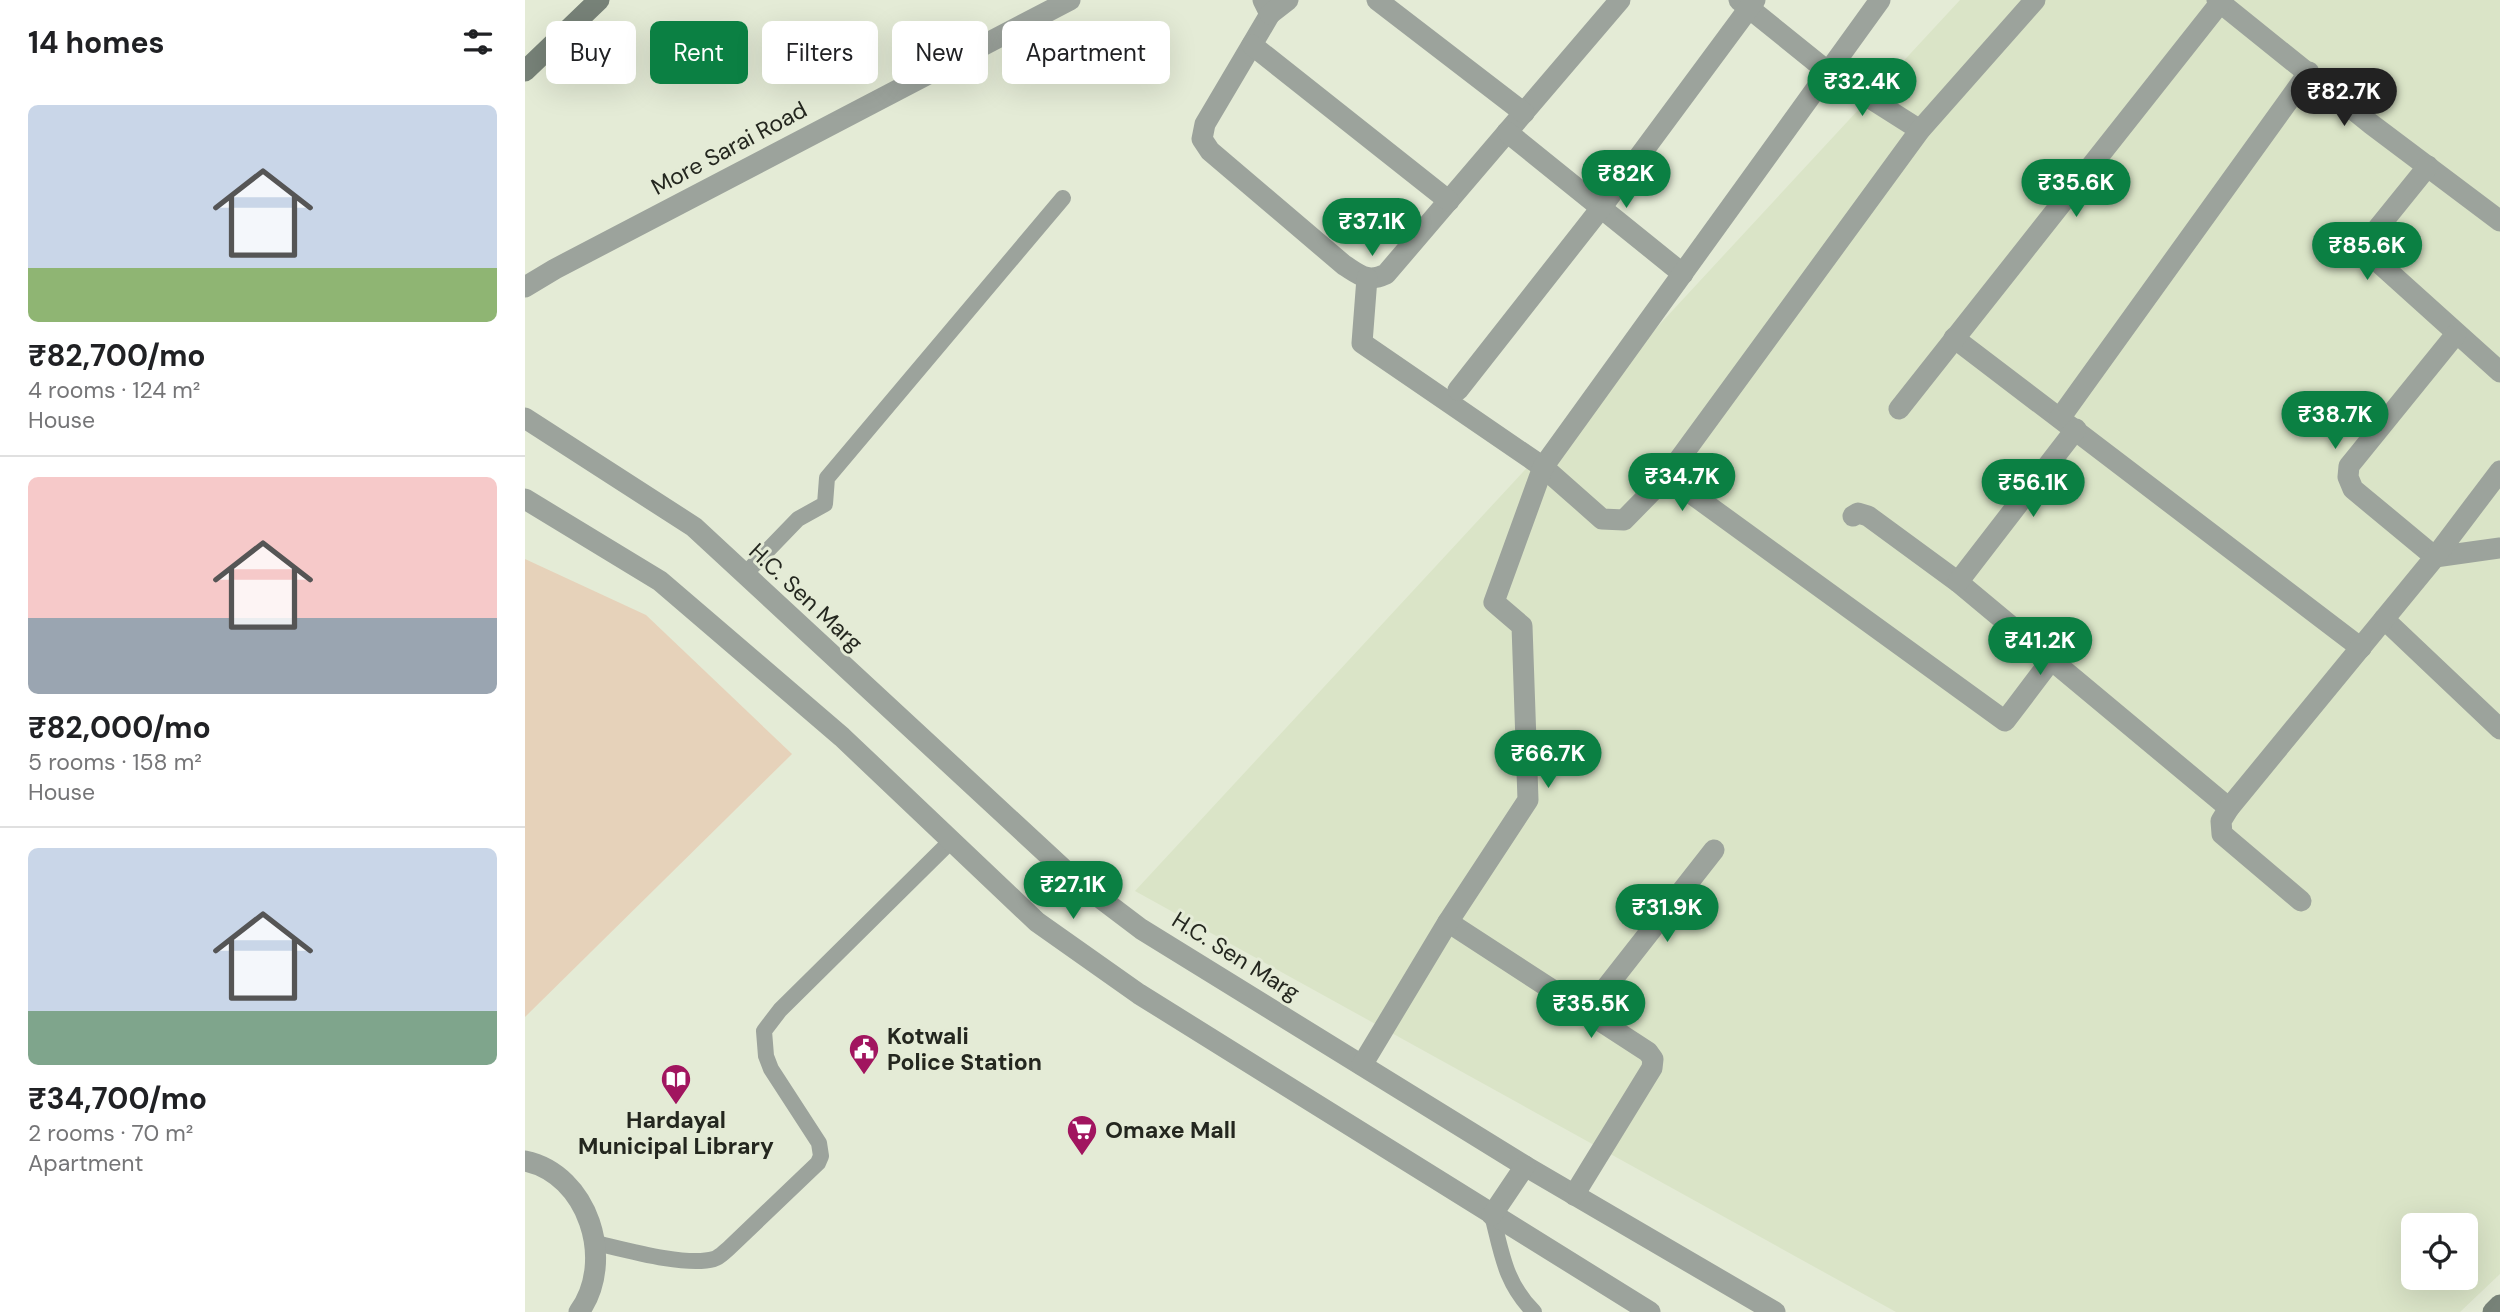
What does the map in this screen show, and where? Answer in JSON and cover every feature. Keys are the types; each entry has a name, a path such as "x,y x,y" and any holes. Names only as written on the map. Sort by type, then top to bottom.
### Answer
{"main road":[{"path":"525,71 599,0"},
{"path":"2493,1312 2500,1305"}],"street":[{"name":"More Sarai Road","path":"525,287 1070,0"},
{"path":"1288,0 1267,7 1252,45 1205,124 1202,139 1210,151 1343,265 1367,278 1375,279 1386,274 1620,0"},
{"path":"1377,0 1524,113"},
{"path":"1362,1065 1448,922 1528,800 1522,626 1494,602 1543,467 1880,0"},
{"path":"1367,278 1362,343 1543,467 1602,519 1624,520 1667,476 1920,130 2035,0"},
{"path":"1899,409 2218,1 2371,124 2500,221"},
{"path":"1458,390 1601,208 1748,3 1827,71 1920,130"},
{"path":"1252,45 1449,201"},
{"path":"1958,582 2309,72"},
{"path":"1507,132 1683,274"},
{"path":"2428,166 2369,239 2367,248 2374,260 2500,372"},
{"path":"2456,334 2349,466 2348,477 2353,489 2435,557 2500,548"},
{"path":"1955,338 2361,648"},
{"name":"H.C. Sen Marg","path":"525,418 694,527 1071,876 1141,929 1525,1166 1775,1312"},
{"path":"2301,901 2222,834 2221,821 2435,557 2500,471"},
{"path":"1667,476 2005,721 2052,659"},
{"path":"525,499 660,581 842,737 1037,922 1139,994 1650,1312"},
{"path":"1853,516 1858,513 1868,516 1958,582 2229,808"},
{"path":"2384,619 2500,729"},
{"path":"1587,1012 1714,850"},
{"path":"1448,922 1648,1052 1653,1061 1652,1068 1574,1195"},
{"path":"525,1161 535,1163 564,1182 586,1210 596,1243 595,1274 579,1312"},
{"path":"1492,1215 1525,1166"}],"lane":[{"path":"744,575 798,519 825,504 827,478 1063,198"},
{"path":"596,1243 669,1258 696,1261 714,1259 728,1250 818,1163 821,1156 819,1143 771,1069 765,1049 764,1031 780,1010 952,840"},
{"path":"1492,1215 1510,1281 1534,1312"}],"shaded area":[{"path":"1960,0 2500,0 2500,1274 2460,1312 1896,1312 1135,891"},
{"path":"525,559 646,615 792,754 525,1017"}],"place":[{"name":"Kotwali Police Station","path":"864,1076"},
{"name":"Hardayal Municipal Library","path":"676,1106"},
{"name":"Omaxe Mall","path":"1082,1157"}]}
